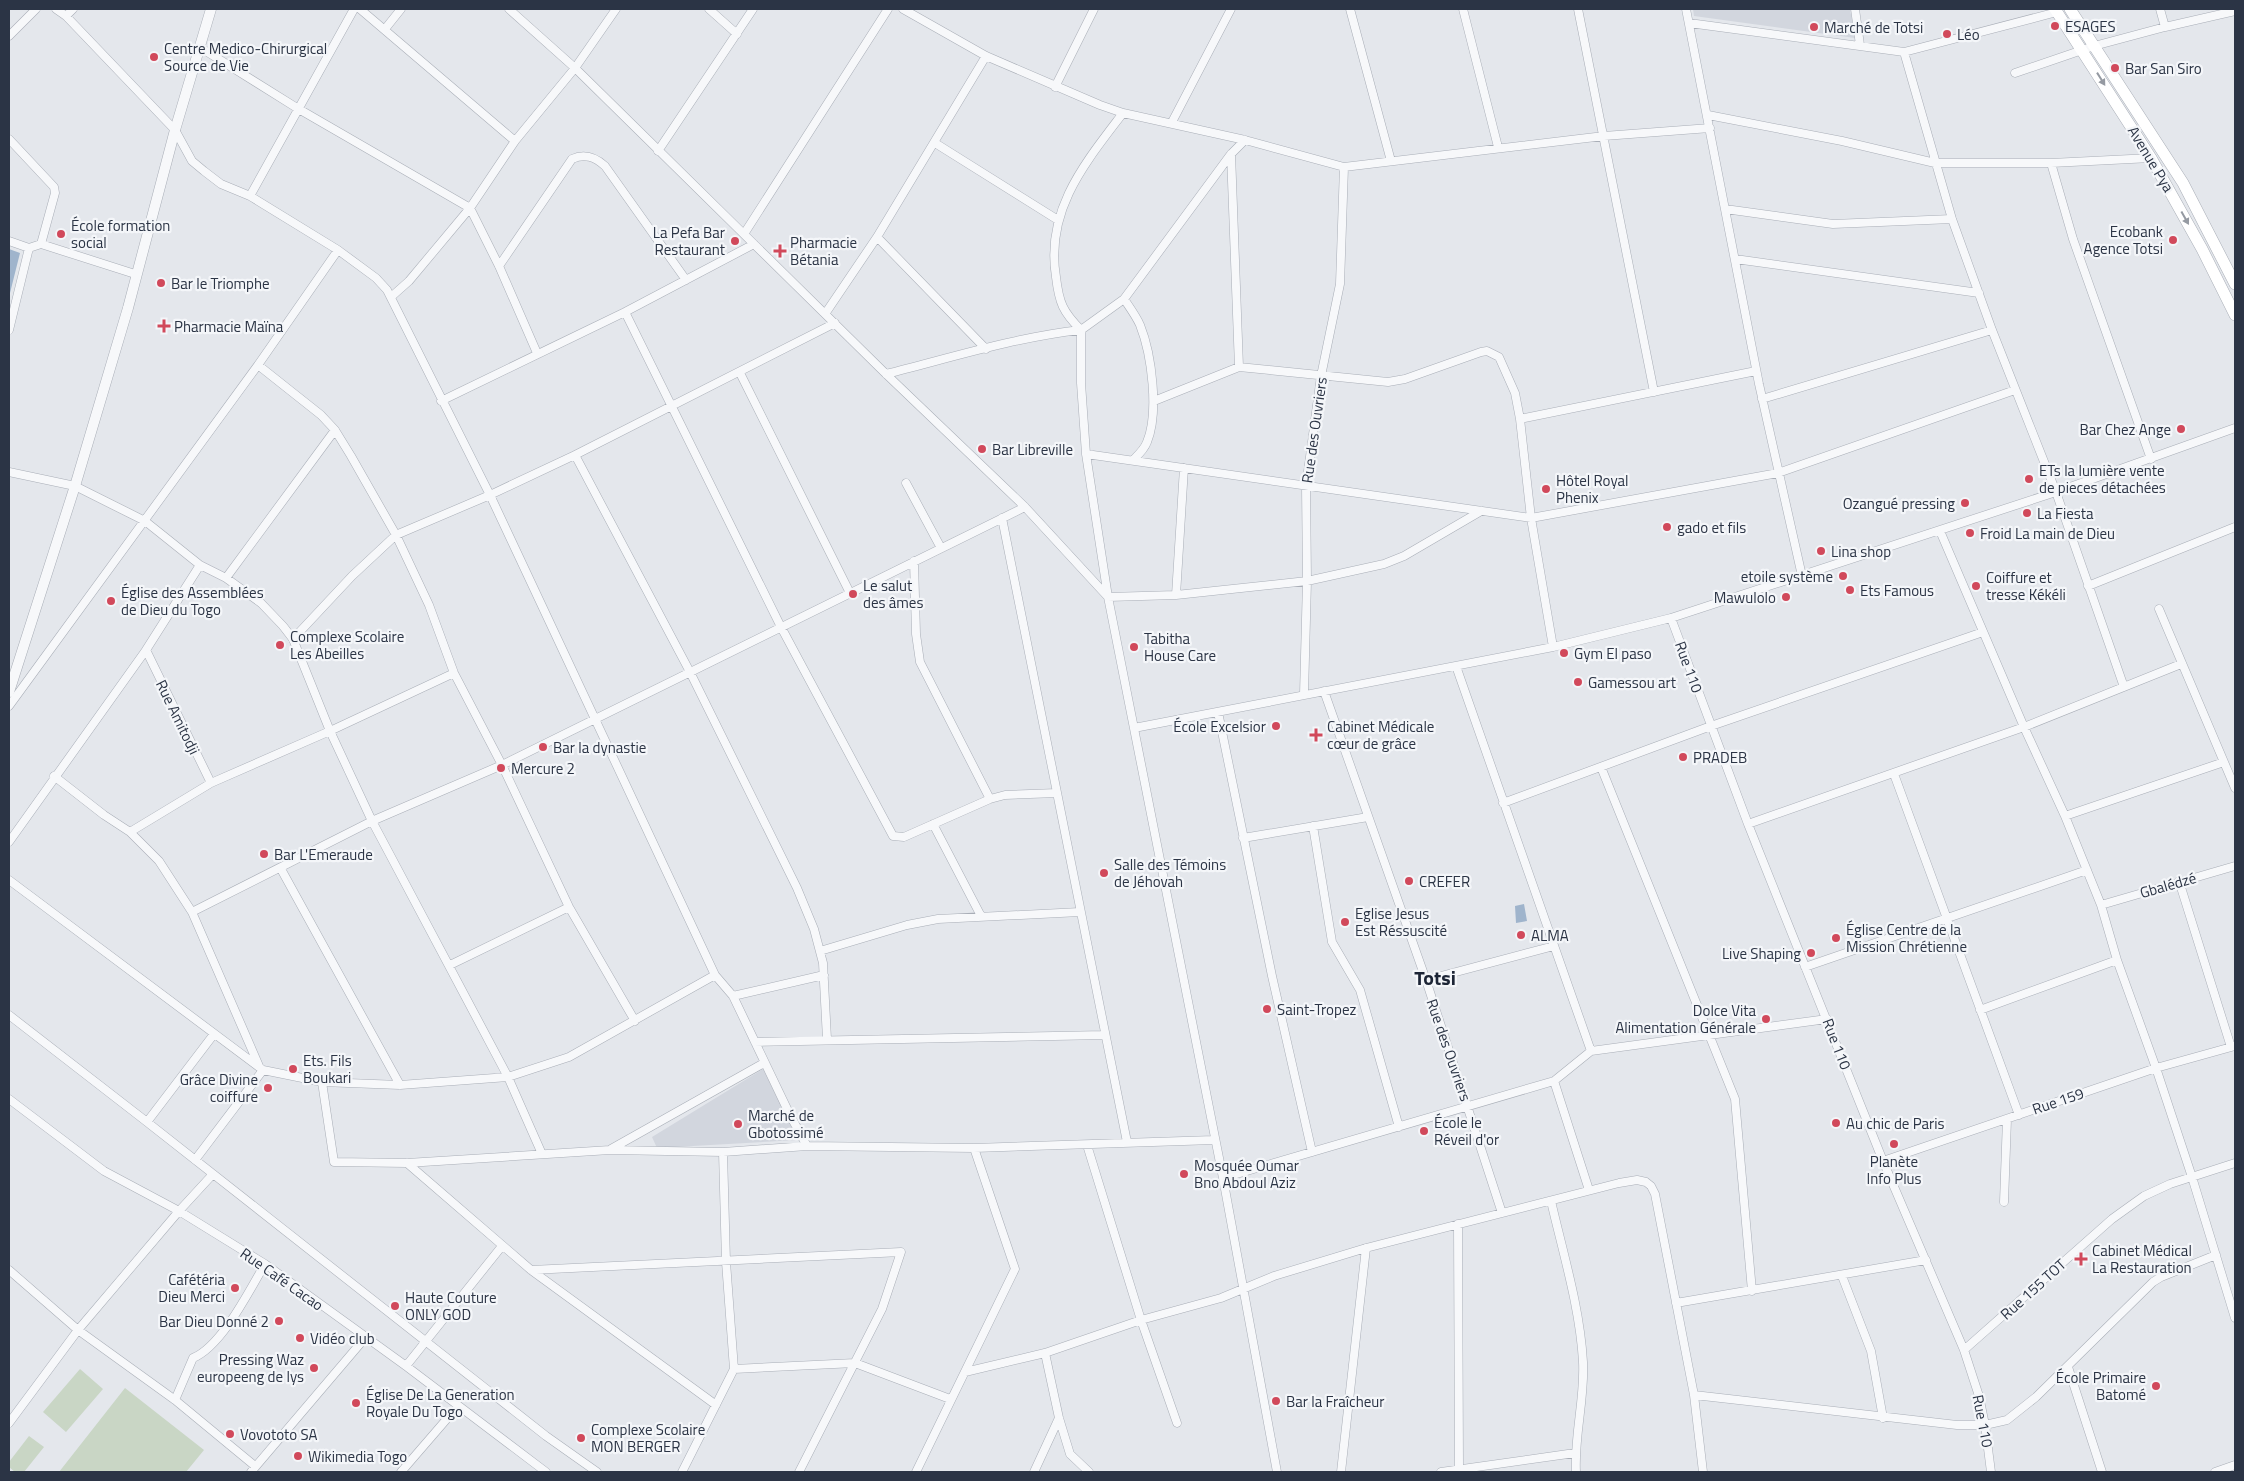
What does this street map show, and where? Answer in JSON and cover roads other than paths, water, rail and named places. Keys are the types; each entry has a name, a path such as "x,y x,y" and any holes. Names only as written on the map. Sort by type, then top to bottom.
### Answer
{"main road":[{"name":"Avenue Pya","path":"2070,9 2089,49 2202,250 2235,315"},
{"name":"Avenue Pya","path":"2056,10 2089,49 2183,183 2235,284"}],"street":[{"path":"9,36 36,9"},
{"path":"56,9 66,16 175,130 192,161 221,184 250,196 338,250 376,278 391,297 441,401 490,495 715,974 733,996 764,1063 807,1146"},
{"path":"66,16 73,9"},
{"path":"9,692 75,486 128,308 135,274 211,9"},
{"path":"250,196 297,108 354,9"},
{"path":"360,9 515,141"},
{"path":"385,29 401,9"},
{"path":"509,9 575,68 1024,507 1108,597 1176,595 1307,581 1395,560 1481,511"},
{"path":"391,297 409,281 470,208 515,141 575,68 616,9"},
{"path":"710,9 737,34"},
{"path":"658,151 753,9"},
{"path":"744,234 888,9"},
{"path":"902,9 986,56 1055,87 1123,113 1172,122 1344,166 1498,147 1710,128"},
{"path":"1055,87 1094,9"},
{"path":"1172,122 1231,9"},
{"path":"1350,9 1391,161"},
{"path":"1463,9 1498,147"},
{"path":"1578,9 1654,392"},
{"path":"1686,9 1756,371 1802,576"},
{"path":"1854,9 1860,45"},
{"path":"2160,9 2165,27"},
{"path":"1689,23 1904,52 2056,10"},
{"path":"2015,73 2165,27 2235,11"},
{"path":"201,48 297,108 470,208 499,266 537,353"},
{"path":"1904,52 1952,219 1992,330 2056,492 2124,687"},
{"path":"825,314 877,237 986,56"},
{"path":"1123,113 1080,171 1058,220 1053,253 1058,294 1064,311 1082,330 1081,383 1086,454 1108,597 1223,1178 1242,1290 1277,1472"},
{"path":"1708,115 1809,134 1935,163 2051,163 2151,158"},
{"path":"9,139 54,187 55,193 41,244"},
{"path":"886,374 986,348 1082,330 1124,299 1231,154 1245,140"},
{"path":"935,143 1058,220"},
{"path":"1231,154 1239,367"},
{"path":"499,266 572,159 580,155 598,160 605,166 686,280"},
{"path":"2051,163 2073,239 2151,459"},
{"name":"Rue des Ouvriers","path":"1304,694 1307,581 1306,486 1321,376 1340,284 1344,166"},
{"path":"1725,209 1833,224 1952,219"},
{"path":"877,237 986,348"},
{"path":"9,241 29,248 41,244 135,274"},
{"path":"441,401 624,312 754,244"},
{"path":"9,330 29,248"},
{"path":"9,706 258,365 338,250"},
{"path":"1735,260 1979,292"},
{"path":"1124,299 1140,324 1145,342 1154,401 1147,443 1133,460"},
{"path":"624,312 781,627 893,836 904,836 990,799 1005,795 1057,793"},
{"path":"293,639 352,576 396,535 490,495 575,455 835,323"},
{"path":"1762,399 1992,330"},
{"path":"1154,401 1239,367 1321,376 1396,381 1481,352 1487,352 1499,357 1512,383 1520,419 1531,518 1553,647"},
{"path":"258,365 321,415 335,430 396,535 428,605 454,673 502,765 569,908 635,1021"},
{"path":"1520,419 1756,371"},
{"path":"740,372 850,593"},
{"path":"1086,454 1531,518 1778,473 2015,390"},
{"path":"1134,728 1553,647 1671,618 2056,492 2235,428"},
{"path":"226,578 335,430"},
{"path":"575,455 690,672 797,888 814,929 820,951 824,975 827,1040"},
{"path":"1176,595 1184,468"},
{"path":"9,472 75,486 145,521 200,565 226,578 261,603 293,639 330,731 372,821 508,1077 542,1154"},
{"path":"906,484 941,548"},
{"path":"192,912 372,821 502,765 1024,507"},
{"path":"1002,518 1127,1142"},
{"path":"2088,586 2235,527"},
{"path":"1940,531 2024,727 2065,816 2101,904 2117,960 2156,1068 2192,1177 2235,1318"},
{"path":"914,561 916,634 920,662 990,799"},
{"path":"9,842 54,776 146,650 200,565"},
{"path":"2159,609 2235,788"},
{"name":"Rue 110","path":"1671,618 1748,824 1883,1161 1964,1350 1986,1425 1991,1472"},
{"path":"1503,803 1711,726 1983,632"},
{"name":"Rue Amitodji","path":"146,650 211,783"},
{"path":"1748,824 2024,727 2181,664"},
{"path":"1456,666 1591,1050"},
{"path":"130,832 211,783 330,731 454,673"},
{"name":"Rue des Ouvriers","path":"1324,691 1426,980 1502,1213"},
{"path":"1218,712 1243,838 1312,1152"},
{"path":"2065,816 2224,762"},
{"path":"1601,767 1732,1090 1736,1107 1752,1291"},
{"path":"1894,774 2019,1115"},
{"path":"54,776 104,815 130,832 159,861 192,912 262,1069"},
{"path":"1243,838 1368,817"},
{"path":"934,824 981,916"},
{"path":"1313,826 1332,942 1360,990 1399,1127"},
{"name":"Gbalédzé","path":"2101,904 2235,866"},
{"path":"281,868 400,1085"},
{"path":"1806,967 2086,870"},
{"path":"9,880 262,1069 322,1082 400,1085 508,1077 569,1057 715,974"},
{"path":"2179,881 2233,1046"},
{"path":"450,966 569,908"},
{"path":"820,951 907,925 938,920 981,916 1080,912"},
{"path":"1426,980 1554,946"},
{"path":"1980,1010 2117,960"},
{"path":"733,996 824,975"},
{"path":"9,1015 546,1436 596,1472"},
{"path":"1223,1178 1554,1081 1591,1050 1827,1019"},
{"path":"147,1122 214,1034"},
{"path":"755,1042 1105,1035"},
{"name":"Rue 159","path":"1883,1161 2156,1068 2233,1046"},
{"path":"610,1150 764,1063"},
{"path":"195,1160 262,1069"},
{"path":"1554,1081 1589,1190"},
{"path":"322,1082 334,1162 407,1163 610,1150 723,1152 807,1146 974,1148 1214,1140"},
{"name":"Rue Café Cacao","path":"9,1099 104,1171 178,1211 265,1264 406,1366 546,1472"},
{"path":"2004,1202 2007,1119"},
{"path":"1088,1145 1141,1320 1177,1423"},
{"path":"916,1472 1015,1269 974,1148"},
{"path":"682,1472 734,1369 726,1262 723,1152"},
{"path":"407,1163 531,1270 716,1405"},
{"name":"Rue 155 TOT","path":"1964,1350 2112,1219 2144,1196 2170,1184 2235,1163"},
{"path":"9,1423 78,1330 178,1211 213,1174"},
{"path":"965,1372 1044,1353 1141,1320 1222,1298 1274,1276 1366,1248 1589,1190 1637,1180 1652,1186 1655,1194 1694,1395 1703,1472"},
{"path":"1551,1201 1580,1334 1583,1363 1582,1394 1575,1453 1576,1472"},
{"path":"1458,1224 1459,1469"},
{"path":"406,1366 428,1342 502,1246"},
{"path":"1341,1472 1366,1248"},
{"path":"531,1270 901,1252 882,1309 799,1472"},
{"path":"1694,1395 1957,1425 1986,1425 2007,1420 2036,1397 2068,1367 2153,1282 2216,1255"},
{"path":"1676,1303 1842,1276 1926,1260"},
{"path":"175,1400 193,1358 202,1354 233,1318 265,1264"},
{"path":"9,1270 78,1330 175,1400 253,1469 365,1338"},
{"path":"1842,1276 1871,1351 1883,1418"},
{"path":"1044,1353 1059,1418 1070,1454 1089,1472"},
{"path":"734,1369 855,1363 950,1399"},
{"path":"2068,1367 2102,1472"},
{"path":"401,1472 458,1406"},
{"path":"1034,1472 1059,1418"},
{"path":"1441,1472 1575,1453"},
{"path":"2215,1472 2235,1465"}],"water":[{"path":"9,249 20,253 9,297"},
{"path":"1524,904 1527,921 1516,923 1515,906"}],"place":[{"name":"ESAGES","path":"2055,26"},
{"name":"Marché de Totsi","path":"1814,27"},
{"name":"Léo","path":"1947,34"},
{"name":"Centre Medico-Chirurgical Source de Vie","path":"154,57"},
{"name":"Bar San Siro","path":"2115,68"},
{"name":"École formation social","path":"61,234"},
{"name":"Ecobank Agence Totsi","path":"2173,240"},
{"name":"La Pefa Bar Restaurant","path":"735,241"},
{"name":"Pharmacie Bétania","path":"780,251"},
{"name":"Bar le Triomphe","path":"161,283"},
{"name":"Pharmacie Maïna","path":"164,326"},
{"name":"Bar Chez Ange","path":"2181,429"},
{"name":"Bar Libreville","path":"982,449"},
{"name":"ETs la lumière vente de pieces détachées","path":"2029,479"},
{"name":"Hôtel Royal Phenix","path":"1546,489"},
{"name":"Ozangué pressing","path":"1965,503"},
{"name":"La Fiesta","path":"2027,513"},
{"name":"gado et fils","path":"1667,527"},
{"name":"Froid La main de Dieu","path":"1970,533"},
{"name":"Lina shop","path":"1821,551"},
{"name":"etoile système","path":"1843,576"},
{"name":"Coiffure et tresse Kékéli","path":"1976,586"},
{"name":"Ets Famous","path":"1850,590"},
{"name":"Le salut des âmes","path":"853,594"},
{"name":"Mawulolo","path":"1786,597"},
{"name":"Église des Assemblées de Dieu du Togo","path":"111,601"},
{"name":"Complexe Scolaire Les Abeilles","path":"280,645"},
{"name":"Tabitha House Care","path":"1134,647"},
{"name":"Gym El paso","path":"1564,653"},
{"name":"Gamessou art","path":"1578,682"},
{"name":"École Excelsior","path":"1276,726"},
{"name":"Cabinet Médicale cœur de grâce","path":"1316,735"},
{"name":"Bar la dynastie","path":"543,747"},
{"name":"PRADEB","path":"1683,757"},
{"name":"Mercure 2","path":"501,768"},
{"name":"Bar L'Emeraude","path":"264,854"},
{"name":"Salle des Témoins de Jéhovah","path":"1104,873"},
{"name":"CREFER","path":"1409,881"},
{"name":"Eglise Jesus Est Réssuscité","path":"1345,922"},
{"name":"ALMA","path":"1521,935"},
{"name":"Église Centre de la Mission Chrétienne","path":"1836,938"},
{"name":"Live Shaping","path":"1811,953"},
{"name":"Saint-Tropez","path":"1267,1009"},
{"name":"Dolce Vita Alimentation Générale","path":"1766,1019"},
{"name":"Ets. Fils Boukari","path":"293,1069"},
{"name":"Grâce Divine coiffure","path":"268,1088"},
{"name":"Au chic de Paris","path":"1836,1123"},
{"name":"Marché de Gbotossimé","path":"738,1124"},
{"name":"École le Réveil d'or","path":"1424,1131"},
{"name":"Planète Info Plus","path":"1894,1144"},
{"name":"Mosquée Oumar Bno Abdoul Aziz","path":"1184,1174"},
{"name":"Cabinet Médical La Restauration","path":"2081,1259"},
{"name":"Cafétéria Dieu Merci","path":"235,1288"},
{"name":"Haute Couture ONLY GOD","path":"395,1306"},
{"name":"Bar Dieu Donné 2","path":"279,1321"},
{"name":"Vidéo club","path":"300,1338"},
{"name":"Pressing Waz europeeng de lys","path":"314,1368"},
{"name":"École Primaire Batomé","path":"2156,1386"},
{"name":"Bar la Fraîcheur","path":"1276,1401"},
{"name":"Église De La Generation Royale Du Togo","path":"356,1403"},
{"name":"Vovototo SA","path":"230,1434"},
{"name":"Complexe Scolaire MON BERGER","path":"581,1438"},
{"name":"Wikimedia Togo","path":"298,1456"}],"district":[{"name":"Totsi","path":"1435,977"}]}
